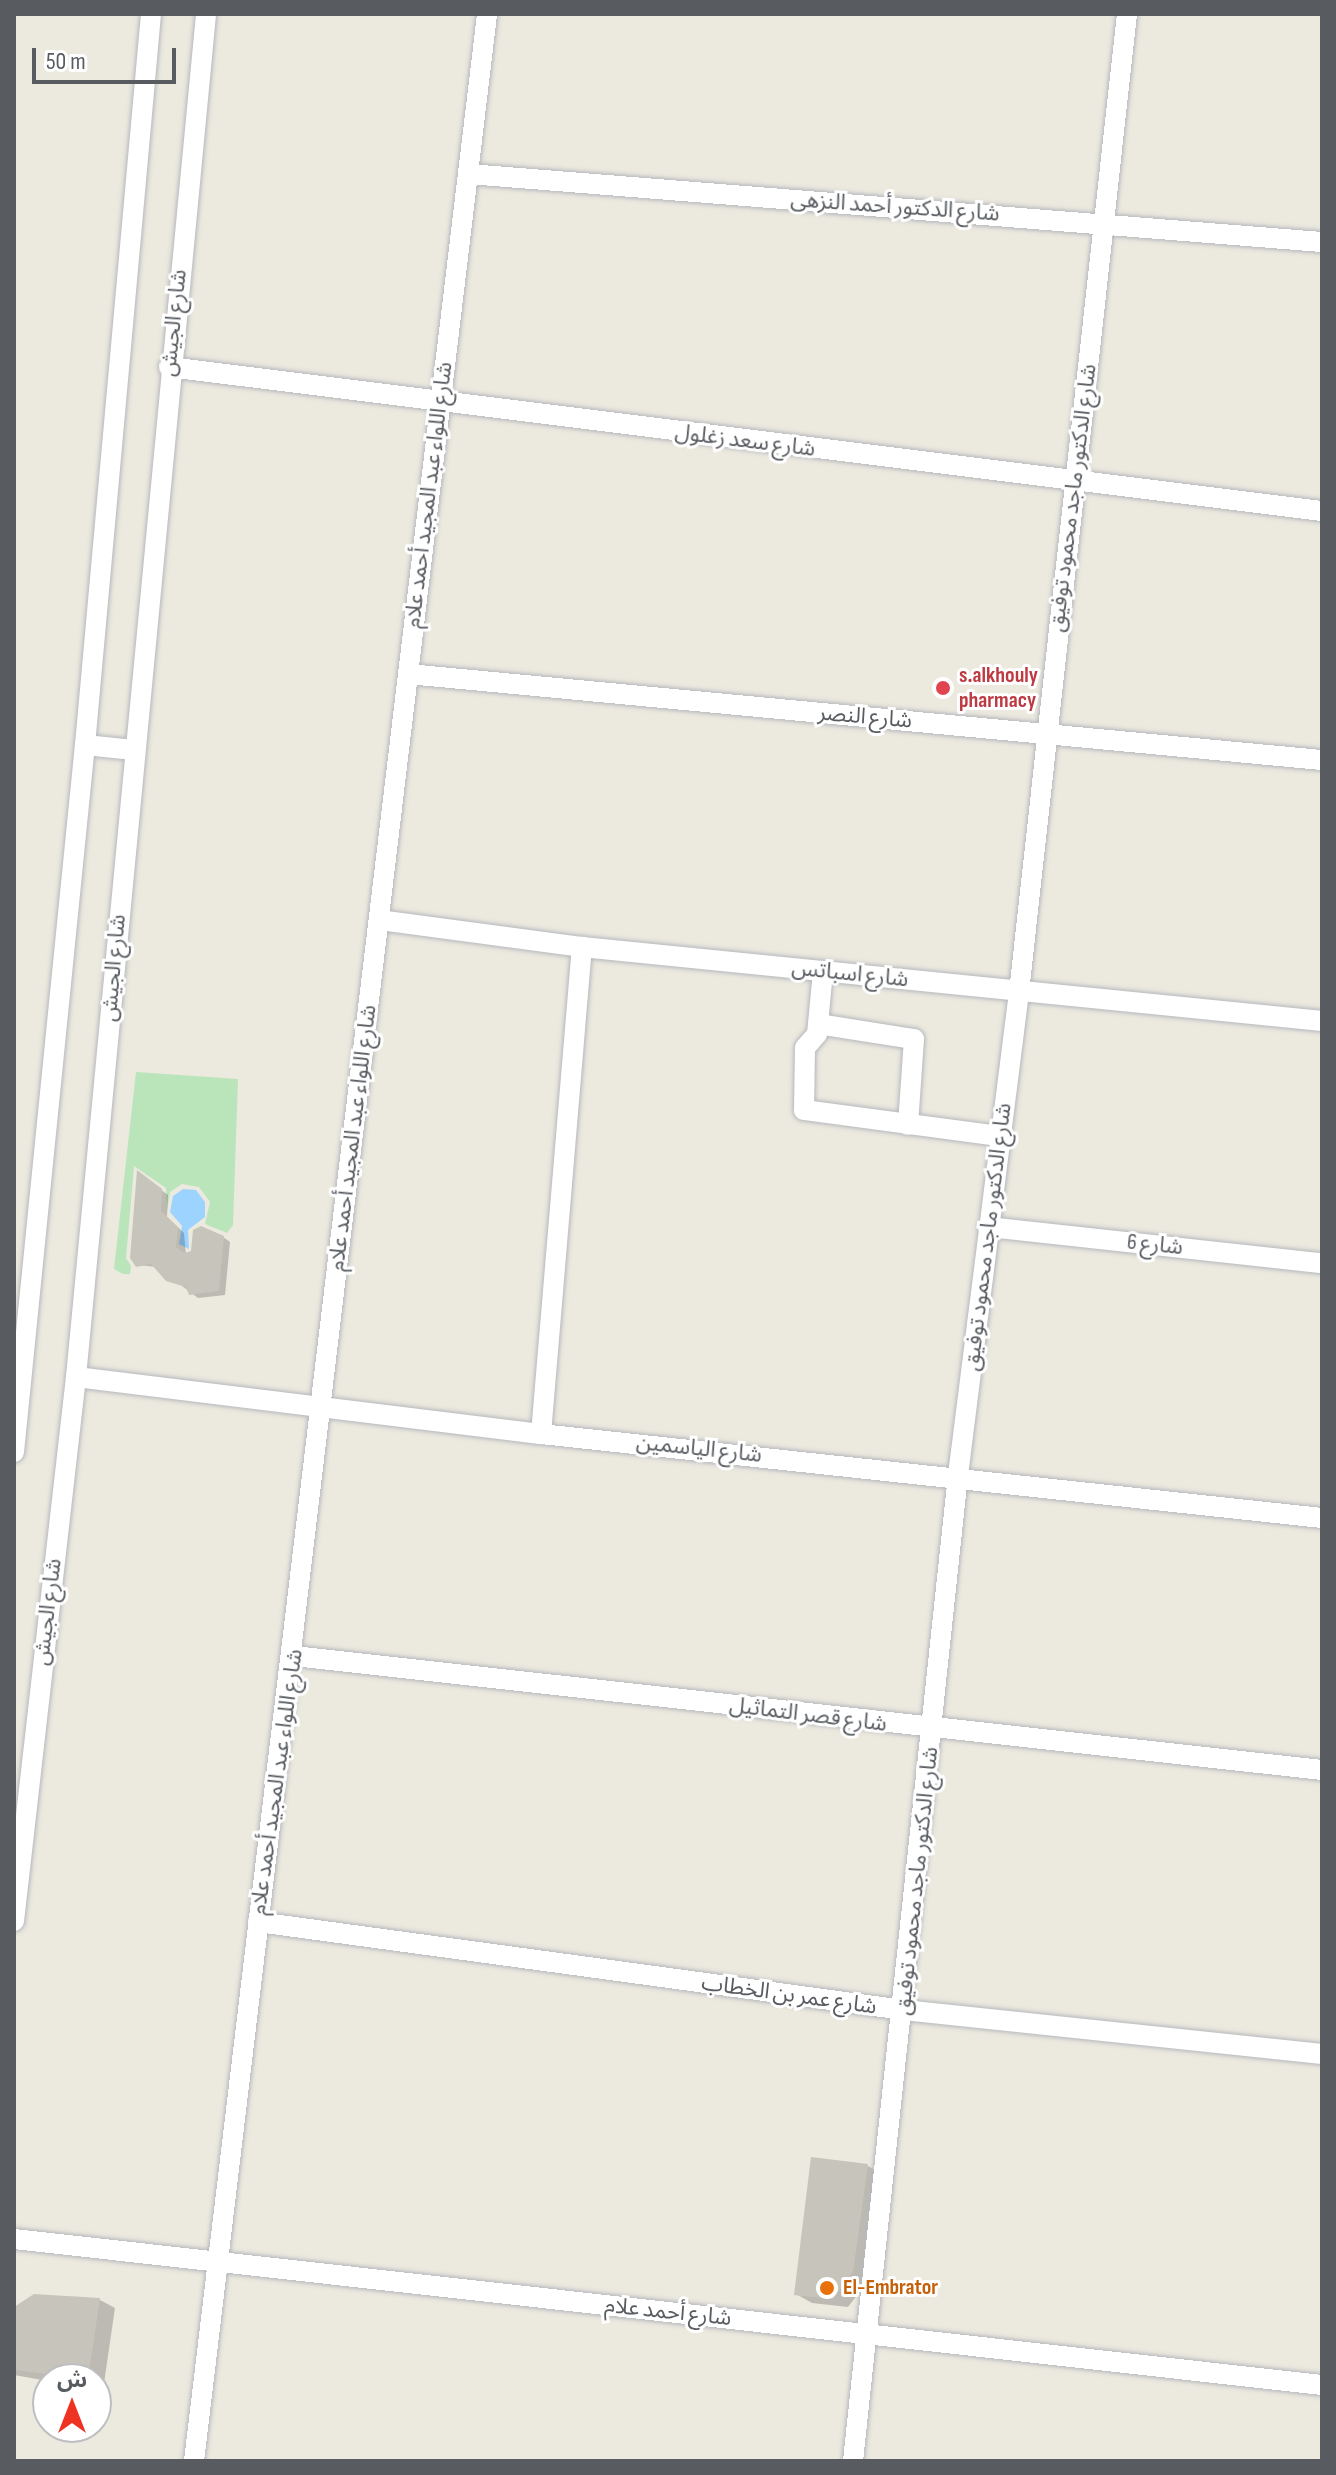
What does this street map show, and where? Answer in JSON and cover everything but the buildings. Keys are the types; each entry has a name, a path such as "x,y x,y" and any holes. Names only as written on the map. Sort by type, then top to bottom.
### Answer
{"street":[{"path":"14,1452 85,745 151,14"},
{"name":"شارع الجيش","path":"14,1921 20,1799 76,1377 169,367 206,14"},
{"name":"شارع اللواء عبد المجيد أحمد علام","path":"194,2461 258,1922 294,1656 320,1408 487,14"},
{"name":"شارع الدكتور ماجد محمود توفيق","path":"853,2461 904,2010 958,1475 1019,992 1044,733 1076,484 1127,14"},
{"name":"شارع الدكتور أحمد النزهى","path":"469,174 1322,242"},
{"name":"شارع سعد زغلول","path":"169,367 1076,484 1322,511"},
{"name":"شارع النصر","path":"408,674 1322,760"},
{"path":"85,745 134,750"},
{"name":"شارع اسباتس","path":"379,920 582,947 1322,1021"},
{"path":"541,1434 582,947"},
{"path":"823,971 816,1037 805,1048 804,1110 1000,1136"},
{"path":"818,1024 914,1039 908,1125"},
{"name":"شارع 6","path":"988,1227 1322,1263"},
{"name":"شارع الياسمين","path":"76,1377 541,1434 958,1475 1322,1518"},
{"name":"شارع قصر التماثيل","path":"294,1656 1322,1770"},
{"name":"شارع عمر بن الخطاب","path":"258,1922 904,2010 1322,2054"},
{"name":"شارع أحمد علام","path":"14,2239 1322,2385"}],"green space":[{"path":"136,1072 238,1079 233,1225 227,1233 205,1224 210,1202 199,1187 182,1184 170,1192 167,1211 166,1188 134,1166 126,1258 131,1266 130,1274 123,1274 114,1269"}],"water":[{"path":"183,1189 196,1190 205,1202 205,1217 188,1230 189,1249 179,1244 182,1226 170,1212 173,1196"}],"place":[{"name":"s.alkhouly pharmacy","path":"943,688"},
{"name":"El-Embrator","path":"827,2288"}]}
